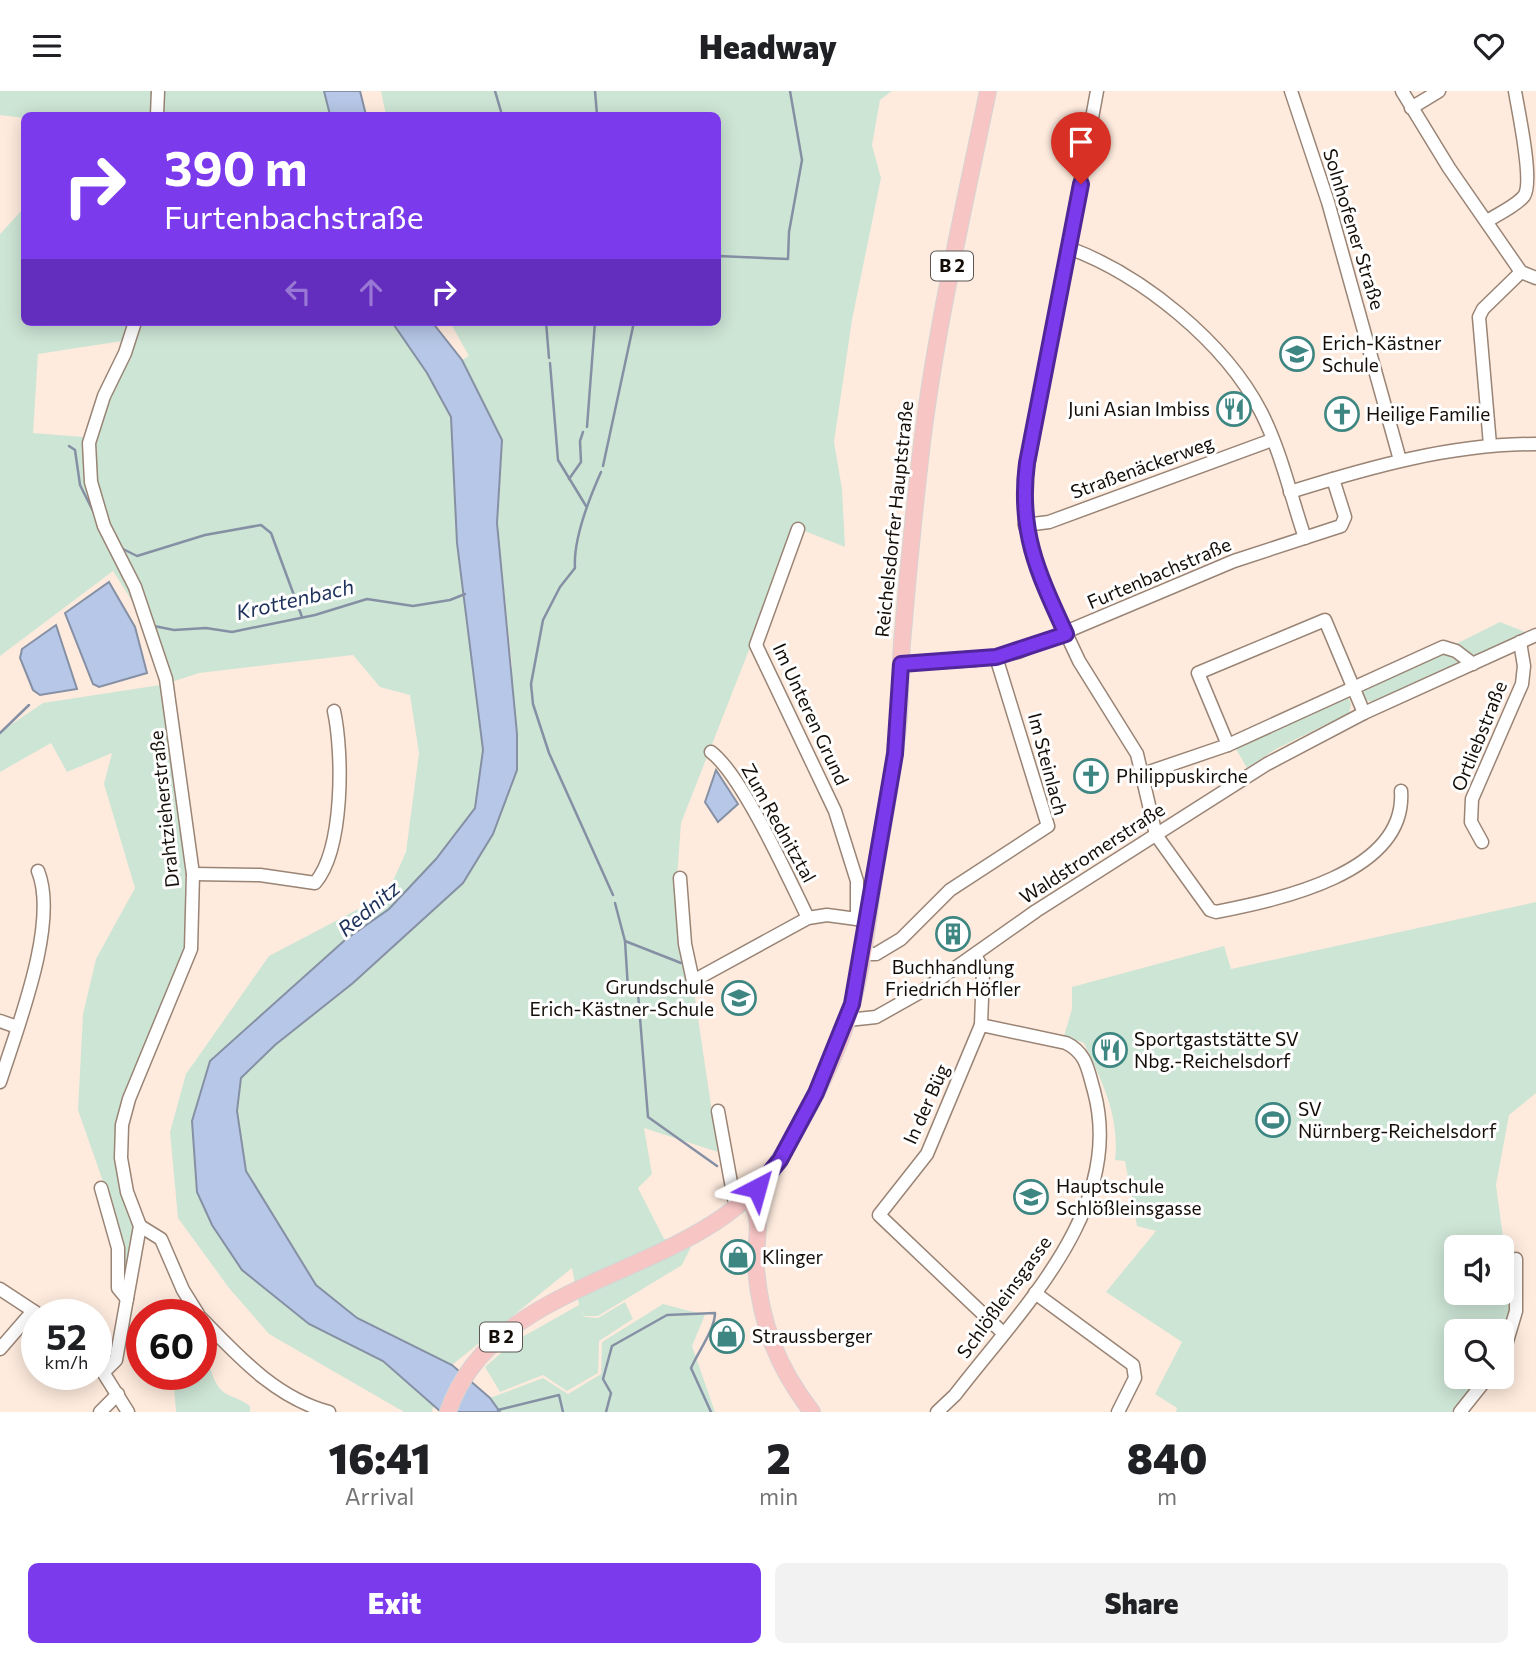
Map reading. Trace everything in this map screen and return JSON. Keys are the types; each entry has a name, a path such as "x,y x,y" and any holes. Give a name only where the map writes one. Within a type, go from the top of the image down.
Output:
{"main road":[{"name":"Reichelsdorfer Hauptstraße","path":"448,1412 467,1371 494,1342 523,1321 702,1231 744,1201 784,1153 829,1066 848,1020 863,954 862,920 898,731 914,516 931,374 988,91"},
{"path":"744,1201 759,1218 756,1269 768,1337 787,1377 812,1412"}],"street":[{"path":"158,91 158,112"},
{"path":"1097,91 1027,463 1025,525 1035,564 1079,661 1137,754 1156,835 1205,904 1216,912 1270,902 1322,884 1351,869 1373,852 1389,833 1399,812 1401,791"},
{"name":"Solnhofener Straße","path":"1290,91 1332,215 1401,460"},
{"path":"1402,91 1521,272 1536,278"},
{"path":"1411,107 1439,91"},
{"path":"1487,221 1523,197 1527,190 1526,155 1515,91"},
{"path":"1069,248 1114,268 1146,288 1204,338 1245,386 1261,413 1272,440 1306,538"},
{"path":"1490,445 1479,317 1483,309 1521,272"},
{"name":"Drahtzieherstraße","path":"134,326 125,353 104,395 89,443 91,482 104,526 135,587 166,679 193,874 191,949 129,1099 122,1125 121,1158 127,1192 140,1226"},
{"name":"Straßenäckerweg","path":"1025,525 1049,522 1272,440"},
{"path":"1290,492 1401,460 1490,445 1536,444"},
{"name":"Furtenbachstraße","path":"901,664 996,657 1066,634 1234,561 1341,526 1345,517 1333,479"},
{"name":"Im Unteren Grund","path":"798,529 756,645 835,811 857,881 862,920"},
{"path":"1228,745 1198,673 1325,620 1364,713"},
{"name":"Waldstromerstraße","path":"848,1020 876,1017 924,990 1036,911 1266,764 1364,713 1536,635"},
{"name":"Ortliebstraße","path":"1482,842 1471,822 1472,799 1522,684 1524,666 1520,642"},
{"name":"Waldstromerstraße","path":"1143,774 1228,745 1443,647 1456,651 1473,664"},
{"name":"Im Steinlach","path":"863,954 876,954 901,939 950,890 998,856 1048,826 996,657"},
{"path":"193,874 260,875 316,883 322,875 334,831 338,728 334,711"},
{"name":"Zum Rednitztal","path":"710,752 720,759 748,804 808,918"},
{"path":"0,1081 39,950 44,887 38,871"},
{"path":"680,879 685,944 693,981 808,918 827,915 862,920"},
{"name":"In der Büg","path":"975,955 983,970 981,1025 927,1154 879,1215 1003,1333"},
{"path":"0,1021 17,1027"},
{"name":"Schlößleinsgasse","path":"937,1412 955,1395 1063,1251 1097,1174 1101,1126 1086,1060 1077,1048 1066,1043 981,1025"},
{"path":"718,1111 734,1199 744,1201"},
{"path":"100,1188 118,1248 118,1288 127,1299"},
{"path":"127,1299 140,1226 162,1240 189,1299"},
{"path":"1514,1319 1516,1259"},
{"path":"0,1289 21,1302"},
{"path":"1034,1293 1133,1365 1135,1378 1118,1412"},
{"path":"112,1362 116,1360 126,1305"},
{"path":"0,1349 21,1327"},
{"path":"217,1333 275,1388 312,1407 329,1412"},
{"path":"112,1385 128,1412"},
{"path":"1460,1412 1478,1389"},
{"path":"100,1412 118,1394"}],"green space":[{"path":"0,91 324,91 329,112 21,112 21,118 0,115"},
{"path":"381,91 892,91 880,100 872,145 881,178 852,320 834,442 842,489 845,547 797,528 681,823 677,878 718,1152 644,1128 652,1174 638,1188 664,1239 693,1243 682,1265 598,1316 585,1316 580,1308 585,1317 598,1318 625,1302 633,1319 599,1341 598,1373 567,1391 543,1375 500,1392 485,1367 515,1341 579,1305 572,1268 452,1365 357,1318 316,1285 246,1171 237,1111 241,1078 275,1045 353,983 463,883 512,665 497,523 502,440 462,360 469,356 452,326 721,326 721,112 385,112"},
{"path":"21,211 21,326 129,326 122,341 38,354 33,433 96,438 136,326 395,326 427,373 451,417 457,543 483,750 475,808 436,859 389,909 345,940 210,1061 192,1121 197,1192 309,1324 383,1361 434,1403 432,1412 404,1412 269,1334 229,1288 178,1218 170,1132 186,1074 269,956 387,894 406,852 419,753 410,695 380,687 353,655 199,673 160,686 183,829 186,892 184,949 121,1105 114,1145 121,1189 135,1226 128,1279 123,1279 121,1233 78,1110 83,1014 96,959 135,888 104,784 112,753 67,772 51,743 0,772 0,732 43,703 160,685 142,617 113,571 0,656 0,234"},
{"path":"1500,622 1525,632 1473,656 1454,645"},
{"path":"1442,651 1465,661 1374,702 1365,700 1359,688"},
{"path":"1347,694 1351,704 1349,713 1276,749 1247,768 1235,747"},
{"path":"1536,902 1536,1093 1509,1115 1496,1185 1503,1235 1444,1235 1444,1305 1509,1305 1509,1309 1506,1319 1444,1319 1444,1389 1470,1389 1452,1412 1176,1412 1177,1408 1155,1394 1182,1342 1106,1292 1156,1231 1137,1226 1125,1161 1115,1160 1112,1114 1091,1057 1084,1043 1064,1036 1072,1009 1072,987 1224,946 1231,969"},
{"path":"663,1304 705,1315 692,1346 715,1412 500,1412 490,1398 543,1378 568,1394 601,1374 602,1342"},
{"path":"217,1384 225,1393 250,1406 250,1412 176,1412 174,1390 217,1390"}],"water":[{"path":"324,91 360,91 365,112 329,112"},
{"path":"395,326 435,326 462,360 502,440 497,523 517,734 517,770 493,834 463,883 353,983 275,1045 241,1078 237,1111 246,1171 316,1285 357,1318 452,1365 490,1398 500,1412 441,1412 383,1361 309,1324 242,1270 212,1225 197,1192 192,1121 210,1061 345,940 389,909 436,859 475,808 483,750 457,543 451,417 427,373"},
{"path":"109,582 135,627 147,673 99,687 93,684 65,613"},
{"path":"56,625 77,689 40,695 33,690 20,658 22,649"},
{"path":"716,770 738,804 718,822 705,802"}],"waterway":[{"path":"495,91 501,112"},
{"path":"595,91 597,112"},
{"path":"721,256 788,259 789,232 802,160 790,91"},
{"path":"546,326 549,358"},
{"path":"587,427 595,326"},
{"path":"603,466 633,326"},
{"path":"550,363 558,460 586,506"},
{"path":"569,479 581,462 580,441 583,432"},
{"path":"69,446 75,450 80,485 94,513"},
{"path":"601,472 579,532 575,568 560,587 543,620 531,684 533,704 549,753 613,895"},
{"path":"121,548 137,556 205,535 261,525 271,533 302,617"},
{"name":"Krottenbach","path":"154,626 174,630 206,628 232,632 315,615 367,599 413,606 450,600 465,594"},
{"name":"Krottenbach","path":"0,733 29,705"},
{"path":"615,903 625,941 628,989 638,993 648,1117 717,1166"},
{"path":"625,941 681,963"},
{"path":"606,1412 611,1393 603,1379 612,1346 667,1315 715,1313 709,1333 691,1368 711,1412"},
{"path":"498,1410 559,1395 563,1412"}],"place":[{"name":"Erich-Kästner Schule","path":"1297,354"},
{"name":"Juni Asian Imbiss","path":"1234,409"},
{"name":"Heilige Familie","path":"1342,414"},
{"name":"Philippuskirche","path":"1091,776"},
{"name":"Buchhandlung Friedrich Höfler","path":"953,934"},
{"name":"Grundschule Erich-Kästner-Schule","path":"739,998"},
{"name":"Sportgaststätte SV Nbg.-Reichelsdorf","path":"1110,1050"},
{"name":"SV Nürnberg-Reichelsdorf","path":"1273,1120"},
{"name":"Hauptschule Schlößleinsgasse","path":"1031,1197"},
{"name":"Klinger","path":"738,1257"},
{"name":"Straussberger","path":"727,1336"}],"route":[{"path":"757,1188 780,1160 816,1093 843,1033 852,1004 863,954 895,754 901,664 996,657 1018,652 1066,634 1041,580 1030,548 1025,525 1024,498 1027,463 1081,184"}],"water label":[{"name":"Rednitz","path":"369,909"}]}
